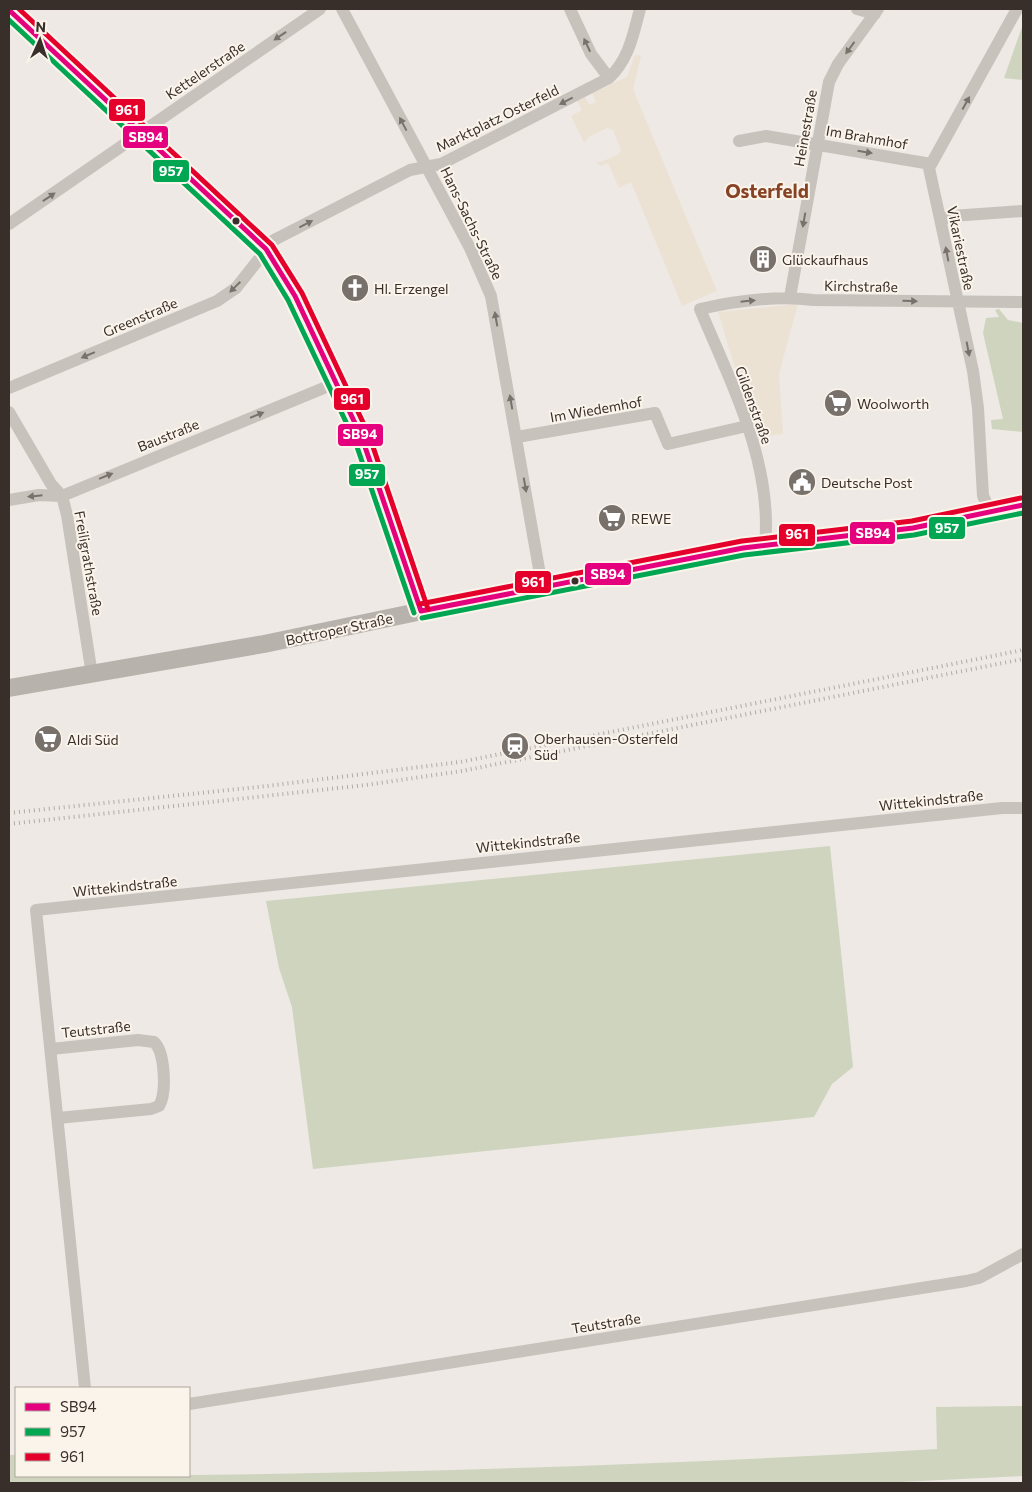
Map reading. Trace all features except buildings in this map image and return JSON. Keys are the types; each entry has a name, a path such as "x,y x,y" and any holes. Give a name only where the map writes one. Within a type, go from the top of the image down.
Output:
{"main road":[{"name":"Bottroper Straße","path":"9,688 264,644 542,586 765,546 913,528 1023,505"}],"street":[{"name":"Kettelerstraße","path":"9,224 320,9"},
{"name":"Hans-Sachs-Straße","path":"342,9 477,262 494,306 542,586"},
{"path":"570,9 591,54 609,78 618,70 627,55 640,9"},
{"path":"857,9 876,11"},
{"path":"931,164 1017,9"},
{"path":"9,10 266,250 295,296 369,455 421,611"},
{"name":"Heinestraße","path":"790,297 826,90 832,75 876,11"},
{"name":"Marktplatz Osterfeld","path":"266,250 274,240 384,183 410,170 441,164 609,78"},
{"name":"Im Brahmhof","path":"739,141 766,136 931,164"},
{"name":"Vikariestraße","path":"931,164 930,173 956,302 965,334 978,408 983,496 991,512"},
{"path":"941,220 952,216 1023,211"},
{"name":"Greenstraße","path":"9,388 217,301 236,288 266,250"},
{"name":"Kirchstraße","path":"700,309 722,304 790,297 813,300 1023,302"},
{"name":"Gildenstraße","path":"700,309 753,439 765,506 767,526 765,546"},
{"name":"Baustraße","path":"9,500 39,495 62,496 336,384"},
{"name":"Freiligrathstraße","path":"9,412 51,484 62,496 67,516 92,675"},
{"name":"Im Wiedemhof","path":"517,437 655,414 668,444 747,426"},
{"name":"Wittekindstraße","path":"36,910 726,836 984,810 1023,808"},
{"name":"Teutstraße","path":"36,910 84,1387"},
{"name":"Teutstraße","path":"51,1049 138,1040 154,1042 160,1052 164,1084 163,1100 159,1106 152,1109 58,1118"},
{"name":"Teutstraße","path":"190,1404 966,1282 979,1278 1023,1254"}],"green space":[{"path":"1023,24 1023,80 1004,78"},
{"path":"999,309 1008,320 1023,323 1023,432 992,429 991,420 1003,419 983,333 986,318 999,317 995,310"},
{"path":"830,846 853,1067 832,1084 814,1117 313,1169 292,1007 279,968 266,901"},
{"path":"1023,1406 1023,1476 880,1483 9,1483 9,1455 15,1455 15,1477 190,1477 190,1475 476,1469 707,1461 937,1449 936,1407"}],"shaded area":[{"path":"635,55 641,56 633,89 717,291 682,306 631,182 619,188 608,163 601,166 596,162 601,162 619,154 621,150 613,130 607,128 589,137 584,143 571,116 582,110 577,101 585,97 589,105 596,102 592,93 627,77"},
{"path":"798,304 779,374 783,434 761,437 746,404 718,312"}],"railway":[{"path":"9,813 267,786 460,762 1023,650"},
{"path":"9,824 366,785 462,771 1023,659"}],"transit line":[{"name":"961","path":"19,9 272,245 302,293 369,435 428,609"},
{"name":"SB94","path":"9,10 266,249 295,296 362,438 421,611"},
{"name":"957","path":"9,20 260,254 288,300 355,441 414,613"},
{"name":"961","path":"420,604 742,541 912,521 1021,498"},
{"name":"SB94","path":"421,611 743,548 913,528 1023,505"},
{"name":"957","path":"422,618 744,555 914,535 1023,513"}],"place":[{"name":"Glückaufhaus","path":"763,259"},
{"name":"Hl. Erzengel","path":"355,288"},
{"name":"Woolworth","path":"838,403"},
{"name":"Deutsche Post","path":"802,482"},
{"name":"REWE","path":"612,518"},
{"name":"Aldi Süd","path":"48,739"},
{"name":"Oberhausen-Osterfeld Süd","path":"515,746"}],"district":[{"name":"Osterfeld","path":"767,190"}]}
